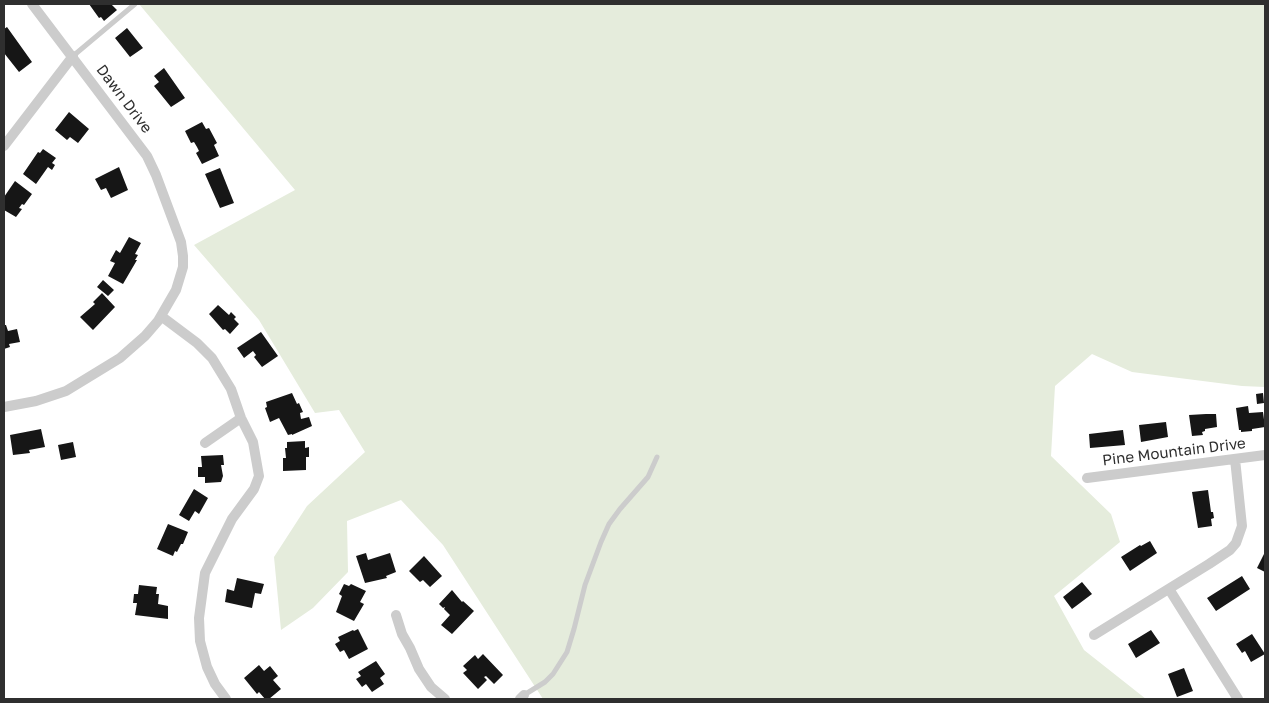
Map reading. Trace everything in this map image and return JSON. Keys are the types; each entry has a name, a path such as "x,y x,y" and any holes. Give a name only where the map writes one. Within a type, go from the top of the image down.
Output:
{"street":[{"name":"Dawn Drive","path":"4,407 36,401 66,391 104,369 133,348 161,316 176,290 183,267 181,242 147,156 32,4"},
{"path":"4,146 73,56"},
{"path":"161,316 197,343 212,358 231,389 241,418 253,442 259,476 254,490 232,519 205,573 199,618 200,640 207,667 215,684 226,699"},
{"path":"205,443 241,418"},
{"name":"Pine Mountain Drive","path":"1087,478 1265,455"},
{"path":"1094,635 1230,550 1236,544 1242,526 1235,459"},
{"path":"1169,589 1238,699"},
{"path":"396,615 402,634 419,669 445,699"}],"lane":[{"path":"73,56 135,4"},
{"path":"522,697 545,682 553,674 567,652 585,585 600,542 609,524 620,509 648,477 657,457"}],"green space":[{"path":"139,4 1265,4 1265,387 1242,386 1132,372 1092,354 1055,386 1051,456 1111,514 1120,542 1054,596 1084,650 1146,699 543,699 443,545 401,500 347,521 348,572 313,608 281,630 274,557 307,506 365,452 339,410 315,413 259,320 194,245 295,190"}],"building":[{"path":"89,4 111,4 117,10 104,21 101,17 99,18"},
{"path":"7,27 32,62 19,72 4,53 4,29"},
{"path":"127,28 143,48 130,57 115,38"},
{"path":"164,68 185,98 171,107 154,86 159,82 154,76"},
{"path":"69,112 89,129 78,143 70,137 67,140 55,130"},
{"path":"202,122 206,129 209,128 217,143 214,145 219,156 202,164 196,153 199,151 197,147 194,142 191,143 185,131"},
{"path":"43,149 56,158 52,163 55,165 52,170 48,167 36,184 23,174 38,152 40,153"},
{"path":"119,167 128,190 111,198 106,188 101,190 95,179"},
{"path":"220,168 234,203 220,208 205,174"},
{"path":"15,181 32,194 24,205 22,204 19,208 22,209 16,217 4,210 4,197"},
{"path":"129,237 141,243 135,254 138,255 135,260 137,260 123,284 108,276 115,263 110,261 116,250 120,253"},
{"path":"103,280 114,290 108,296 97,287"},
{"path":"102,293 115,307 93,330 80,317 95,304 93,302"},
{"path":"218,305 229,315 231,312 239,324 230,334 225,329 223,330 209,314"},
{"path":"4,325 6,325 8,331 17,329 20,342 9,344 10,347 4,349"},
{"path":"261,332 278,356 262,367 254,357 256,355 253,351 244,358 237,348"},
{"path":"292,393 303,412 300,413 301,419 309,417 312,426 288,435 279,418 270,422 265,408 267,407 266,402"},
{"path":"1263,393 1264,403 1257,404 1256,394"},
{"path":"1248,406 1249,413 1263,412 1265,427 1252,429 1252,431 1241,432 1239,430 1236,408"},
{"path":"1216,414 1217,427 1205,429 1202,432 1203,435 1192,436 1189,415"},
{"path":"1166,422 1168,437 1141,442 1139,425"},
{"path":"41,429 45,447 29,450 30,453 13,455 10,435"},
{"path":"1123,430 1125,445 1090,448 1089,434"},
{"path":"305,441 305,448 309,447 309,457 306,457 306,470 283,471 283,458 286,458 285,448 287,448 287,442"},
{"path":"73,442 76,457 61,460 58,445"},
{"path":"223,455 224,465 221,465 223,476 221,482 205,483 205,477 198,477 198,467 202,467 201,456"},
{"path":"194,489 208,498 199,514 195,511 189,521 179,515"},
{"path":"1208,490 1211,512 1213,512 1214,518 1211,519 1212,526 1198,528 1192,492"},
{"path":"168,524 188,532 183,544 181,544 177,552 175,551 173,556 157,549"},
{"path":"1150,541 1157,553 1130,571 1121,557"},
{"path":"1265,552 1265,572 1257,568"},
{"path":"366,553 368,560 390,553 396,572 386,576 387,578 365,583 356,556"},
{"path":"424,556 442,576 430,587 423,580 420,582 409,571"},
{"path":"1242,576 1250,589 1216,611 1207,598"},
{"path":"237,578 264,584 261,594 255,593 252,608 225,602 227,589 234,591"},
{"path":"1082,582 1092,594 1072,609 1063,597"},
{"path":"344,584 349,586 351,584 366,591 360,602 364,604 354,621 336,612 342,596 339,594"},
{"path":"139,585 157,587 156,594 159,594 158,604 168,606 168,619 135,615 137,603 133,603 134,594 138,594"},
{"path":"452,590 462,602 474,611 452,634 441,625 450,615 444,609 445,607 443,608 439,604"},
{"path":"358,629 368,649 349,659 344,650 340,652 335,644 340,641 338,637"},
{"path":"1151,630 1160,643 1136,658 1128,644"},
{"path":"1252,634 1265,654 1251,662 1245,651 1242,653 1236,644"},
{"path":"483,654 503,675 494,684 486,676 484,677 487,680 478,689 463,673 467,670 463,666 475,655 478,659"},
{"path":"376,661 385,674 380,678 384,684 372,692 366,684 362,687 356,679 361,676 358,672"},
{"path":"259,665 264,671 270,666 278,676 273,680 281,689 269,699 265,699 259,692 257,694 244,678"},
{"path":"1184,668 1193,691 1177,697 1168,674"}]}
